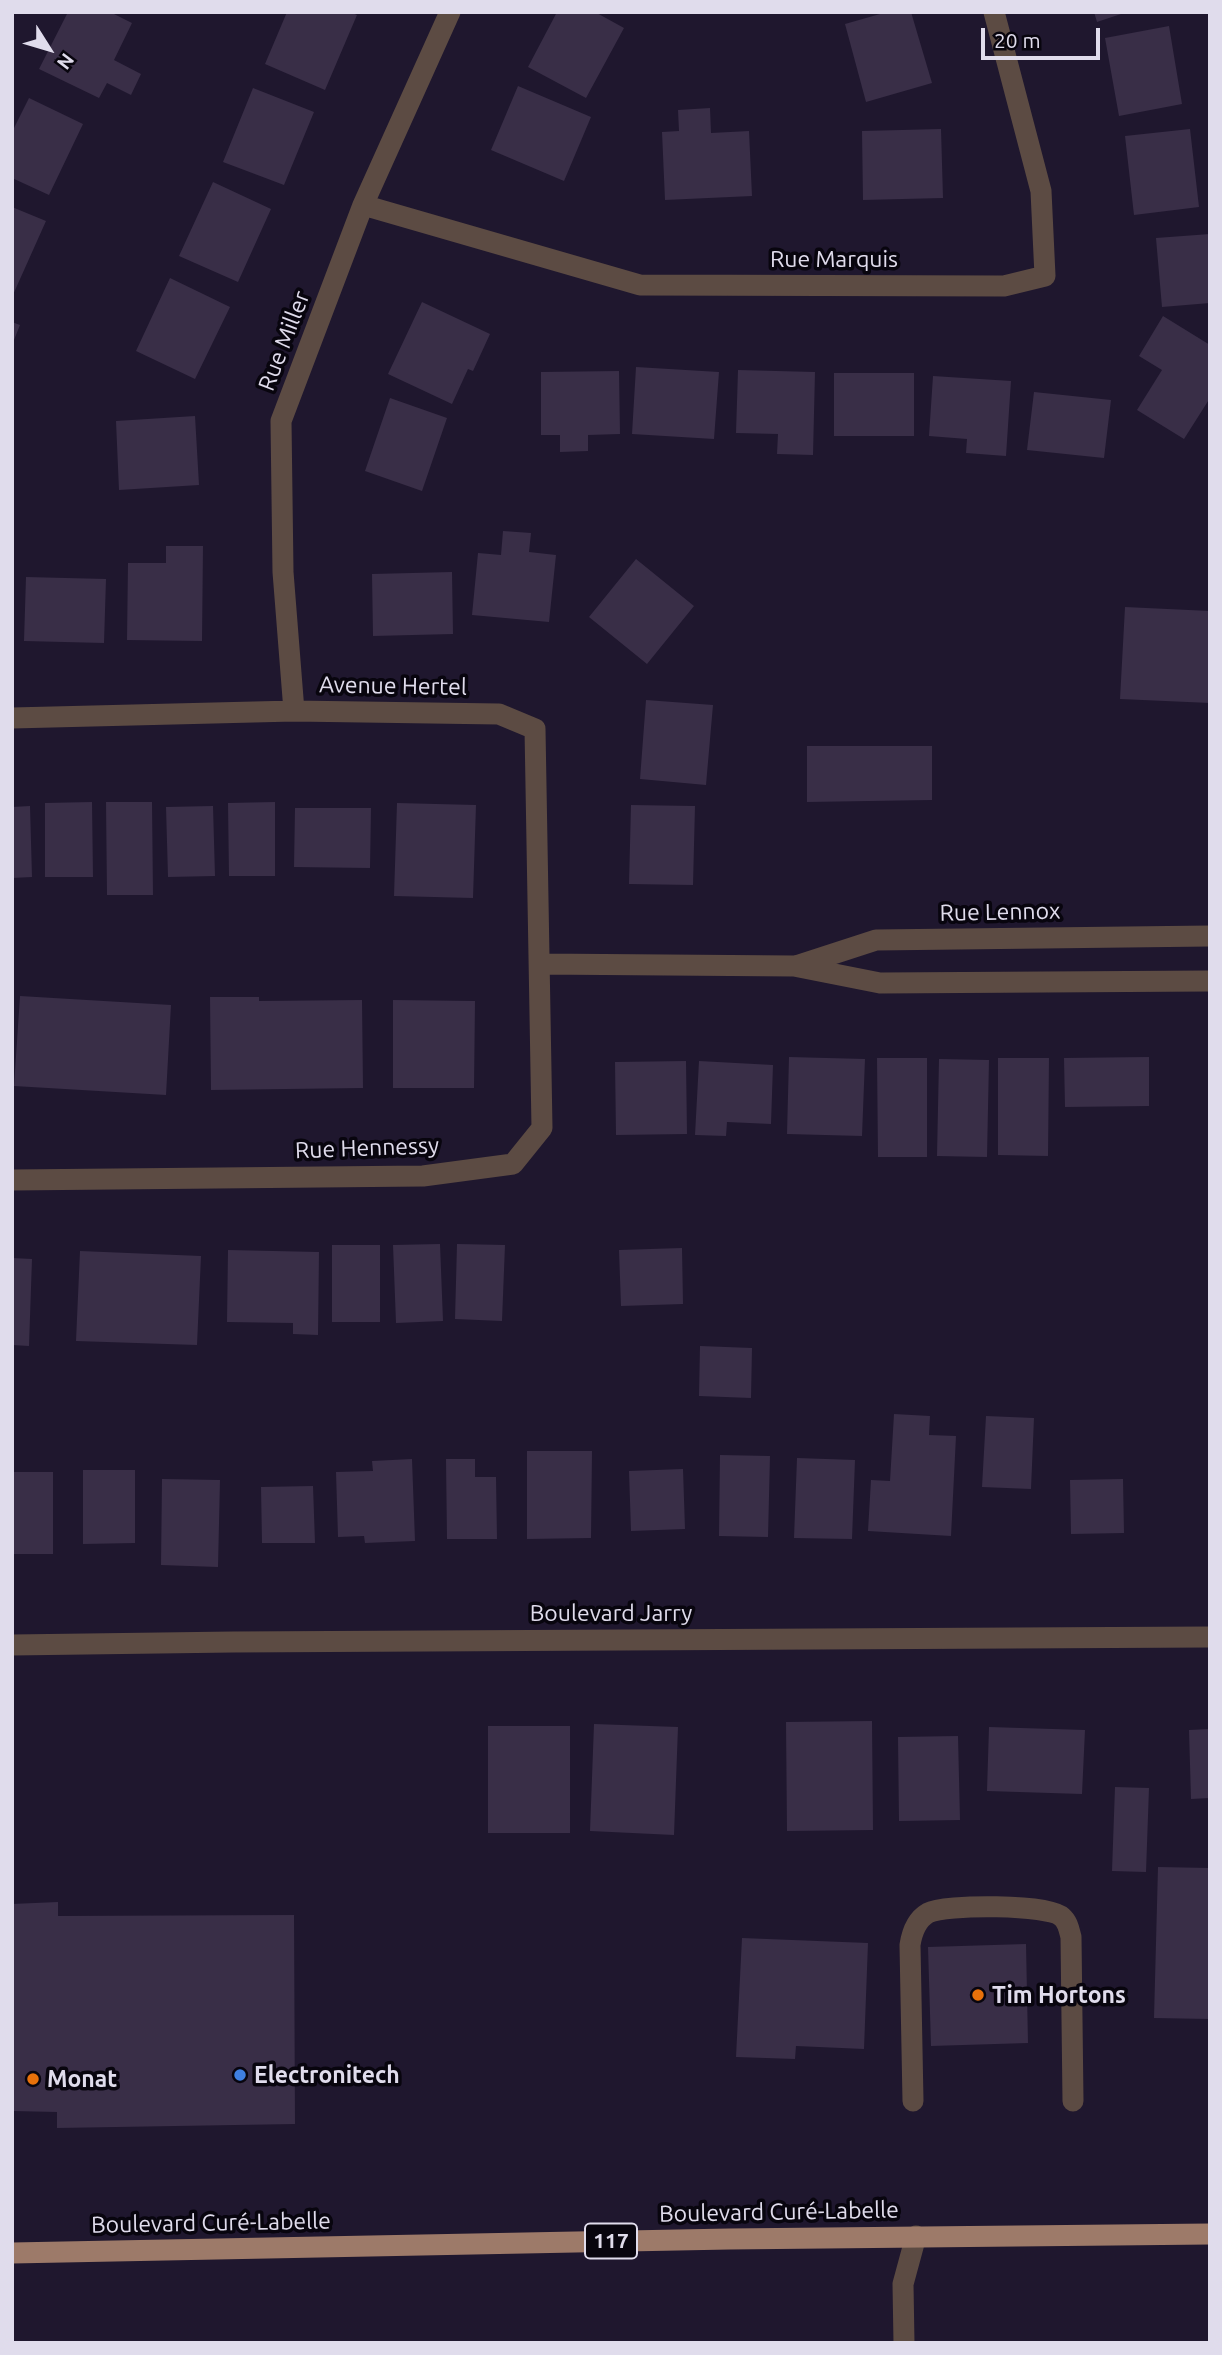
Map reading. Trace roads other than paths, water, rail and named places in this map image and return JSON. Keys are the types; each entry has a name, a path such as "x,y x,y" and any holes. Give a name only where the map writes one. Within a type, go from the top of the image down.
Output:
{"main road":[{"name":"Boulevard Curé-Labelle","path":"12,2253 916,2236 1210,2234"}],"street":[{"name":"Rue Miller","path":"294,711 283,572 282,421 363,205 450,12"},
{"name":"Rue Marquis","path":"363,205 640,285 1004,286 1045,276 1041,191 994,12"},
{"name":"Avenue Hertel","path":"12,718 294,711 499,714 535,729 540,964"},
{"name":"Rue Lennox","path":"794,966 876,940 1210,936"},
{"name":"Rue Lennox","path":"540,964 794,966 880,983 1210,981"},
{"name":"Rue Hennessy","path":"12,1180 423,1176 513,1164 542,1128 540,964"},
{"name":"Boulevard Jarry","path":"12,1645 1210,1637"},
{"path":"913,2101 912,1931 928,1913 943,1909 1031,1907 1061,1916 1068,1926 1073,2101"},
{"path":"904,2343 903,2284 916,2236"}],"place":[{"name":"Tim Hortons","path":"978,1995"},
{"name":"Electronitech","path":"240,2075"},
{"name":"Monat","path":"33,2079"}]}
